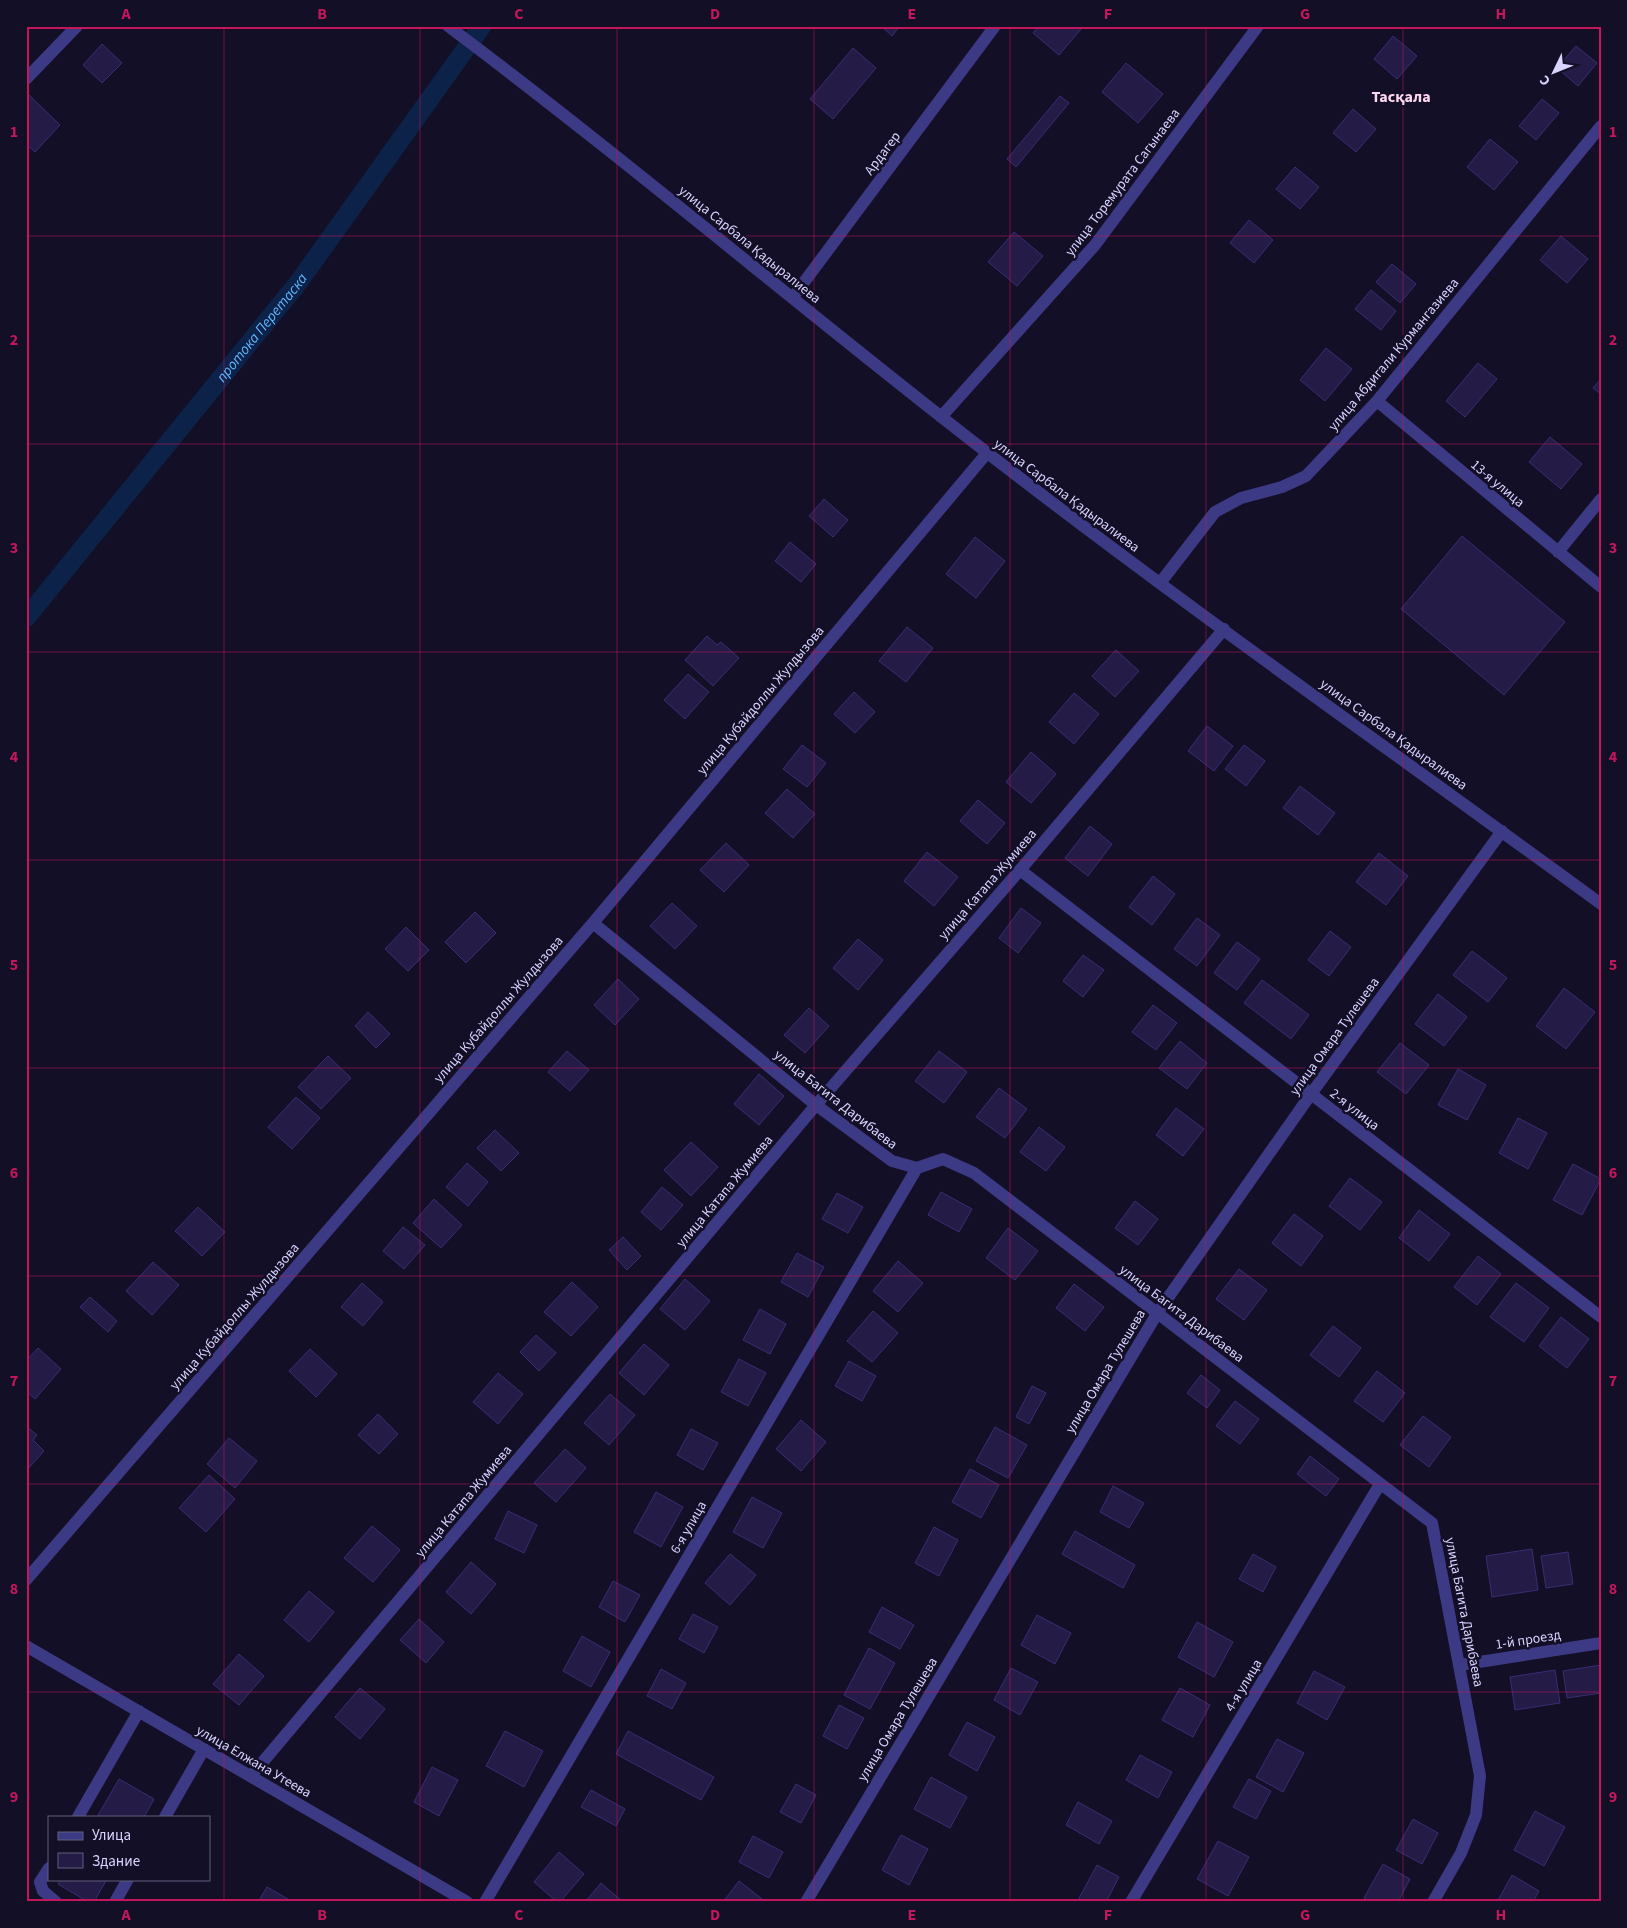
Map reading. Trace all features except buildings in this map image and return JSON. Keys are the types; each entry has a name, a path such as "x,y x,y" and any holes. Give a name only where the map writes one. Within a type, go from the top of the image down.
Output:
{"street":[{"path":"26,80 77,26"},
{"name":"улица Сарбала Қадыралиева","path":"448,26 532,89 988,453 1160,583 1601,904"},
{"name":"Ардагер","path":"793,297 995,26"},
{"name":"улица Торемурата Сагынаева","path":"941,417 1095,245 1258,26"},
{"name":"улица Абдигали Курмангазиева","path":"1160,583 1216,512 1241,498 1282,487 1306,476 1377,401 1601,126"},
{"name":"13-я улица","path":"1377,401 1601,587"},
{"name":"улица Кубайдоллы Жулдызова","path":"26,1580 593,923 988,453"},
{"path":"1558,552 1601,499"},
{"name":"улица Катапа Жумиева","path":"251,1776 816,1105 1020,870 1224,629"},
{"name":"улица Омара Тулешева","path":"806,1902 1158,1312 1311,1094 1502,831"},
{"name":"2-я улица","path":"1020,870 1601,1318"},
{"name":"улица Багита Дарибаева","path":"593,923 816,1105 892,1161 917,1168 943,1159 974,1173 1432,1523 1480,1776 1476,1815 1462,1854 1433,1902"},
{"name":"6-я улица","path":"485,1902 917,1168"},
{"name":"4-я улица","path":"1131,1902 1380,1484"},
{"name":"1-й проезд","path":"1460,1665 1601,1643"},
{"name":"улица Елжана Утеева","path":"26,1646 467,1902"},
{"path":"79,1816 139,1711"},
{"path":"165,1816 204,1749"},
{"path":"48,1870 40,1882 43,1891 56,1902"},
{"path":"115,1902 127,1880"}],"waterway":[{"name":"протока Перетаска","path":"26,618 298,283 482,26"}],"district":[{"name":"Тасқала","path":"1401,96"}]}
